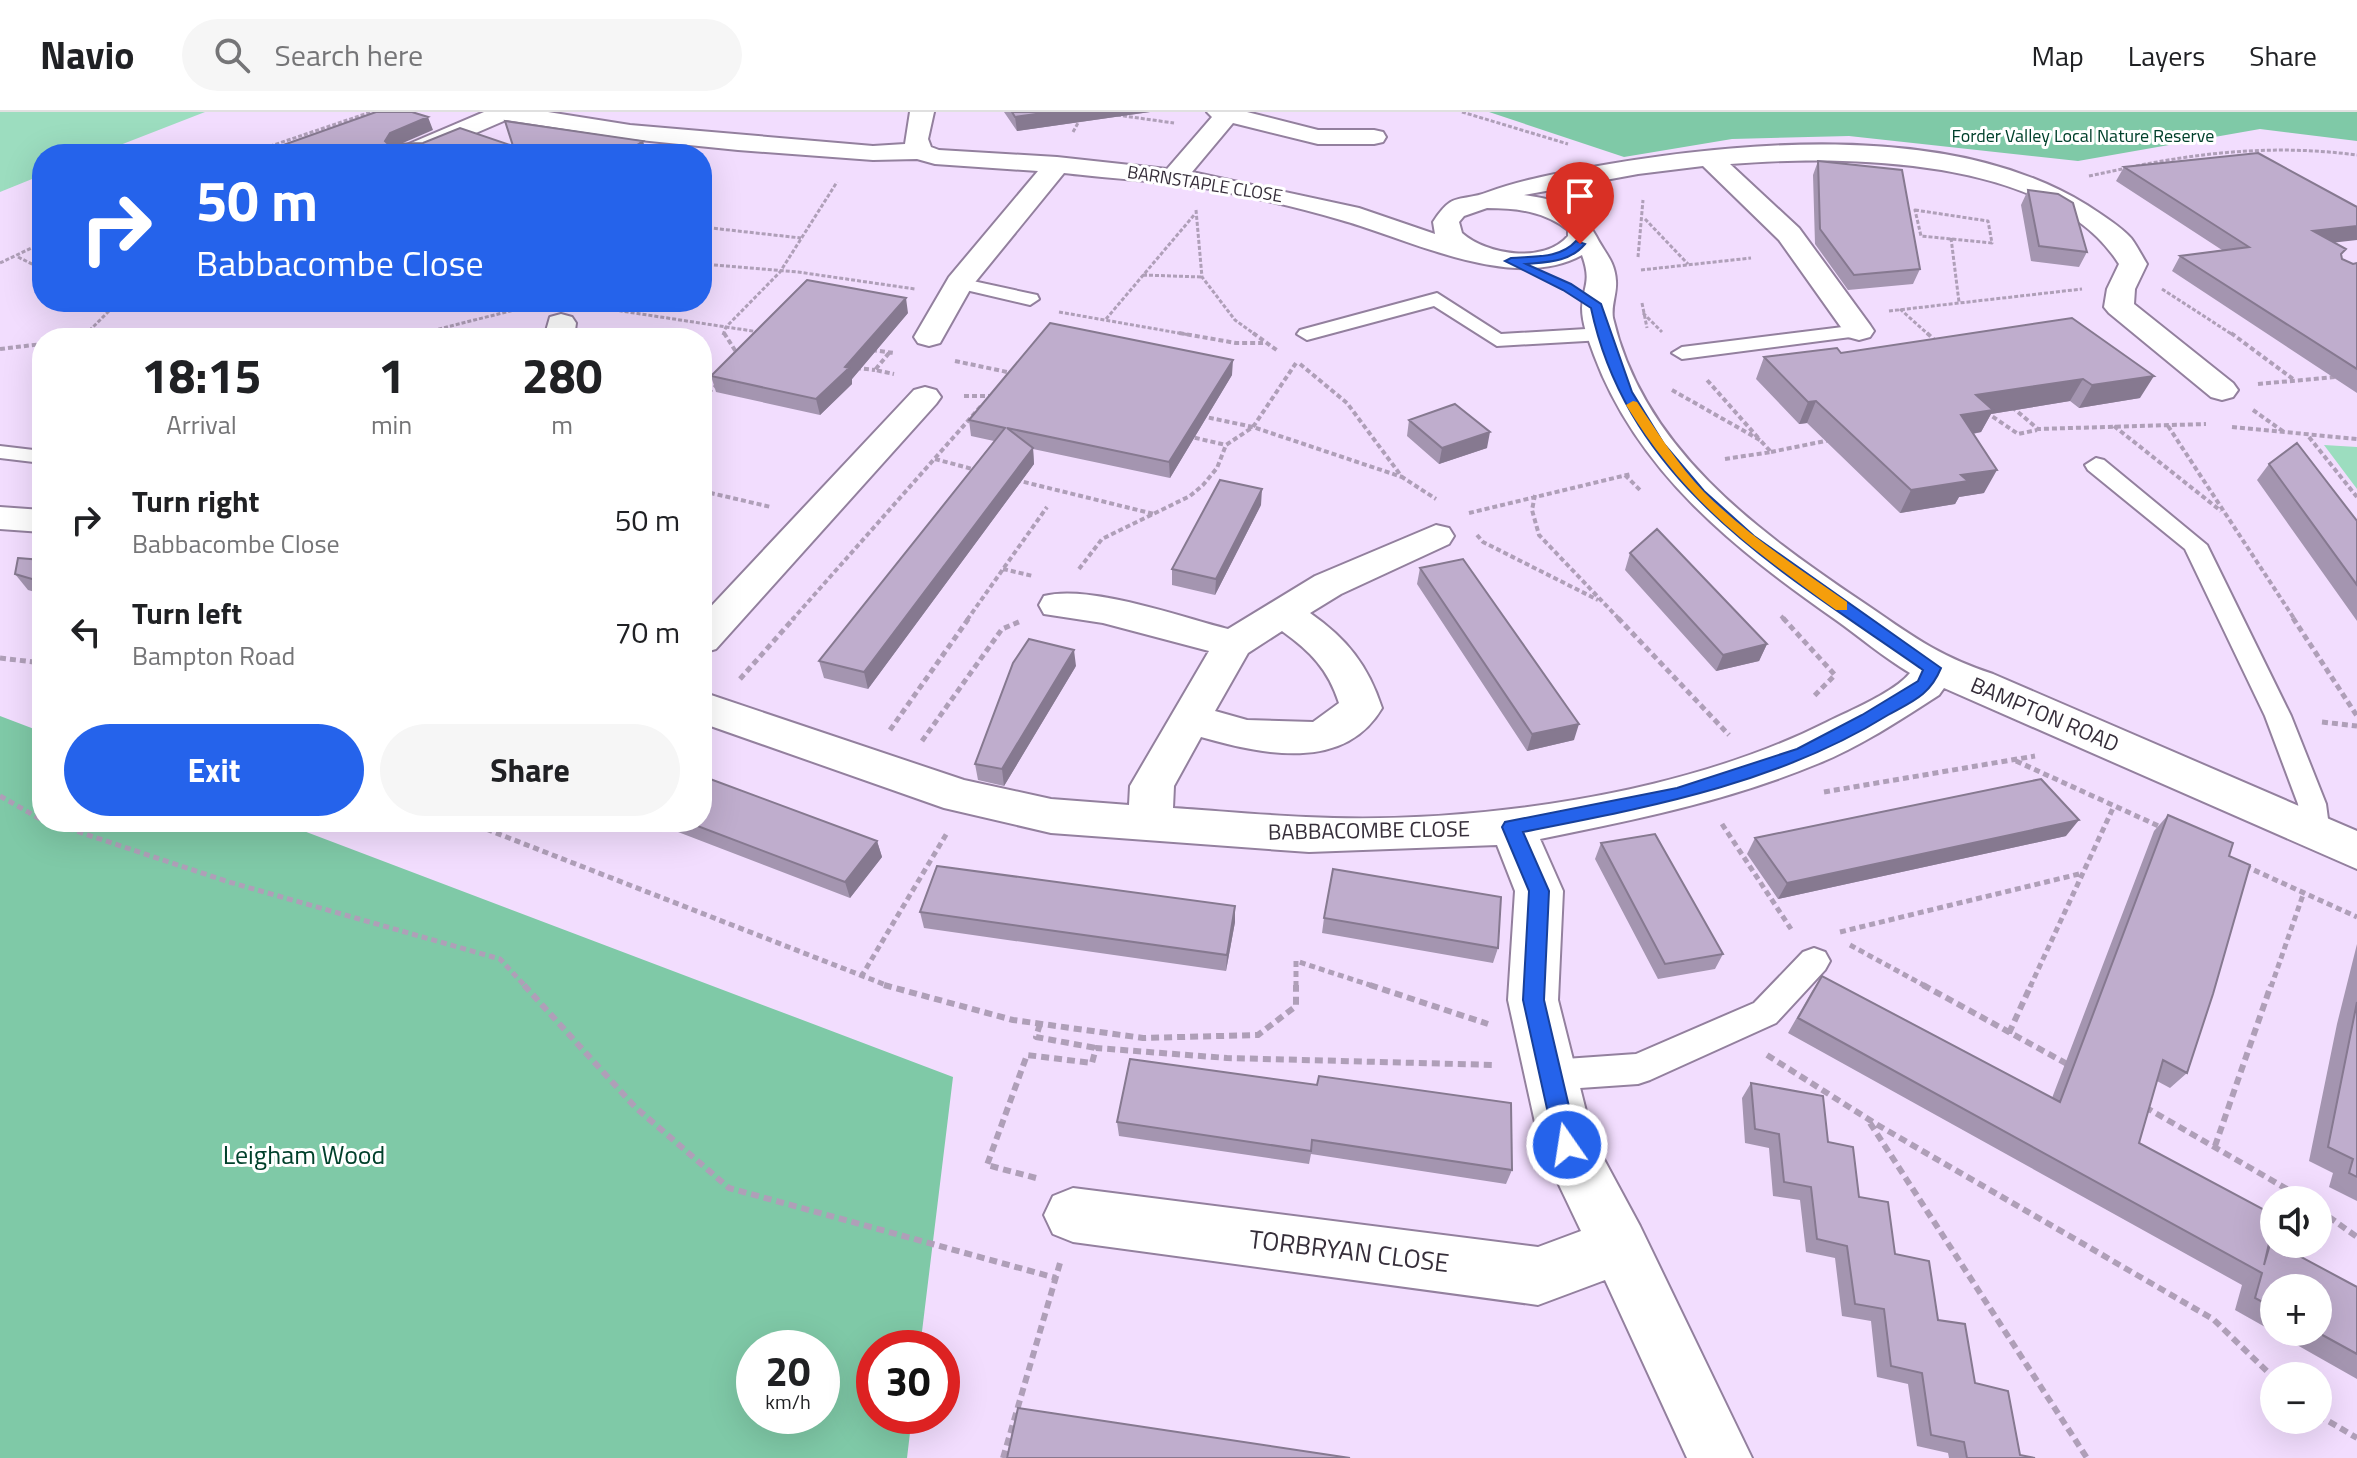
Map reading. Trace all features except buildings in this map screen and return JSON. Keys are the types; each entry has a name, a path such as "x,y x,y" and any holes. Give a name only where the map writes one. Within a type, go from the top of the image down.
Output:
{"street":[{"name":"BARNSTAPLE CLOSE","path":"429,144 504,112 635,122 738,143 873,153 920,151 935,157 1175,176 1264,192 1469,250"},
{"path":"920,151 916,139 922,112"},
{"path":"1175,176 1221,118 1318,137 1374,137"},
{"path":"712,165 738,143"},
{"path":"1586,305 1511,261 1469,250 1447,231 1448,218 1460,208 1489,201 1516,188 1625,168 1710,159 1849,154 1927,160 2019,180 2064,203 2118,241 2133,264 2124,282 2119,307 2222,390"},
{"path":"1710,159 1789,234 1854,323"},
{"path":"929,337 959,283 1057,165"},
{"path":"1511,261 1554,258 1574,250 1580,231 1581,189 1587,176"},
{"path":"1489,201 1540,205 1563,213 1580,231"},
{"name":"BARNSTAPLE CLOSE","path":"1350,214 1407,216 1460,208"},
{"name":"BAMPTON ROAD","path":"1580,231 1598,261 1602,285 1586,305 1625,392 1658,446 1699,494 1749,540 1932,668 1979,684 2357,851"},
{"path":"712,629 925,397"},
{"path":"0,518 32,520"},
{"path":"1150,824 1152,786 1233,644 1328,585 1452,520"},
{"path":"1058,605 1103,610 1233,644"},
{"path":"1188,719 1247,735 1321,738 1361,708 1354,683 1333,648 1281,612"},
{"name":"BABBACOMBE CLOSE","path":"712,710 968,798 1051,816 1309,835 1512,827 1699,788 1803,753 1868,720 1925,685 1932,668"},
{"path":"1512,827 1539,891 1533,1000 1567,1145 1720,1458"},
{"name":"TORBRYAN CLOSE","path":"1073,1215 1538,1276 1619,1246"}],"lane":[{"path":"959,283 1030,299"},
{"path":"1307,334 1437,299 1497,340 1586,305"},
{"path":"1682,353 1854,323"},
{"path":"0,452 32,456"},
{"path":"2096,465 2195,545 2278,716 2312,804 2316,834"},
{"path":"1548,1062 1638,1069 1765,1013 1814,961"}],"path":[{"path":"277,144 371,112"},
{"path":"1068,134 1073,133 1084,112"},
{"path":"1462,112 1575,146 1625,168"},
{"path":"1108,114 1221,118"},
{"path":"2034,187 2181,156 2285,146 2357,155"},
{"path":"2151,162 2165,171"},
{"path":"743,362 723,335 726,327 780,272 844,171"},
{"path":"1197,206 1202,277 1235,320 1264,343 1298,361 1347,403 1402,477 1452,520 1483,542 1604,603"},
{"path":"1915,210 1988,221 1992,243 1951,238 1921,236 1915,210"},
{"path":"1105,320 1196,213"},
{"path":"1644,218 1688,264"},
{"path":"712,228 801,238"},
{"path":"1951,238 1959,302"},
{"path":"0,263 32,249"},
{"path":"18,257 32,264"},
{"path":"1636,270 1751,258"},
{"path":"1143,275 1202,277"},
{"path":"1854,323 1900,309 2124,282 2172,293 2293,379"},
{"path":"1900,309 1942,347"},
{"path":"92,328 108,312"},
{"path":"441,328 505,312"},
{"path":"629,312 771,334"},
{"path":"0,349 32,345"},
{"path":"860,348 905,354"},
{"path":"882,769 1002,629 1058,605 1074,575 1102,539 1190,496 1203,485 1217,468 1226,445 1253,427 1298,361 1312,357"},
{"path":"948,360 1024,376"},
{"path":"925,397 963,362"},
{"path":"851,367 875,370"},
{"path":"2222,390 2293,379 2345,377"},
{"path":"712,389 723,380"},
{"path":"925,397 991,395 1005,398"},
{"path":"712,703 991,395"},
{"path":"2002,398 2038,429"},
{"path":"1979,412 1988,412 2018,434 2038,429 2210,424"},
{"path":"1192,414 1253,427 1402,477"},
{"path":"2167,425 2357,716"},
{"path":"2114,426 2225,514"},
{"path":"2225,426 2309,437 2357,439"},
{"path":"1182,435 1226,445"},
{"path":"2309,437 2357,497"},
{"path":"1760,440 1771,452"},
{"path":"1724,459 1831,440"},
{"path":"934,459 979,470"},
{"path":"1452,520 1535,495 1628,475 1652,501"},
{"path":"1008,478 1155,514"},
{"path":"712,493 814,517"},
{"path":"1535,495 1532,510 1539,535 1760,768"},
{"path":"882,769 1047,507"},
{"path":"1774,609 1835,675 1806,705"},
{"path":"0,658 32,662"},
{"path":"1808,795 2115,744"},
{"path":"2013,760 2168,831"},
{"path":"1699,788 1789,929 1803,930"},
{"path":"0,796 32,814"},
{"path":"861,977 968,798"},
{"path":"2009,1033 2114,806"},
{"path":"79,832 229,882 500,959 635,1107 729,1188 1056,1278"},
{"path":"493,832 861,977 1013,1020 1143,1038 1258,1035 1296,1006 1296,961 1548,1062"},
{"path":"2236,861 2357,917"},
{"path":"2079,1071 1831,934 2083,873"},
{"path":"2215,1146 2304,892"},
{"path":"1040,1024 1036,1037 1096,1048 1227,1058 1548,1062"},
{"path":"1728,1030 1868,1119 2213,1319 2260,1364"},
{"path":"1003,1458 1073,1215 1056,1200 1048,1182 987,1165 1027,1055 1092,1063 1096,1048"},
{"path":"2135,1101 2282,1186"},
{"path":"1868,1119 2087,1458"},
{"path":"2332,1219 2357,1237"},
{"path":"2332,1423 2357,1438"}],"green space":[{"path":"0,112 205,112 123,144 32,144 32,179 0,192"},
{"name":"Forder Valley Local Nature Reserve","path":"1489,112 2357,112 2357,141 2260,129 2078,161 1849,136 1732,139 1624,157"},
{"path":"2324,445 2357,447 2357,489"},
{"name":"Leigham Wood","path":"0,716 32,728 32,832 306,832 953,1077 922,1330 856,1330 856,1434 910,1434 907,1458 0,1458"}],"slow traffic":[{"path":"1633,405 1658,446 1699,494 1749,540 1842,606"}],"route":[{"path":"1567,1145 1533,1000 1539,891 1512,827 1677,795 1803,753 1868,720 1925,685 1932,668 1749,540 1699,494 1658,446 1625,392 1603,334 1597,307 1567,287 1511,261 1554,258 1574,250 1580,244"}]}
